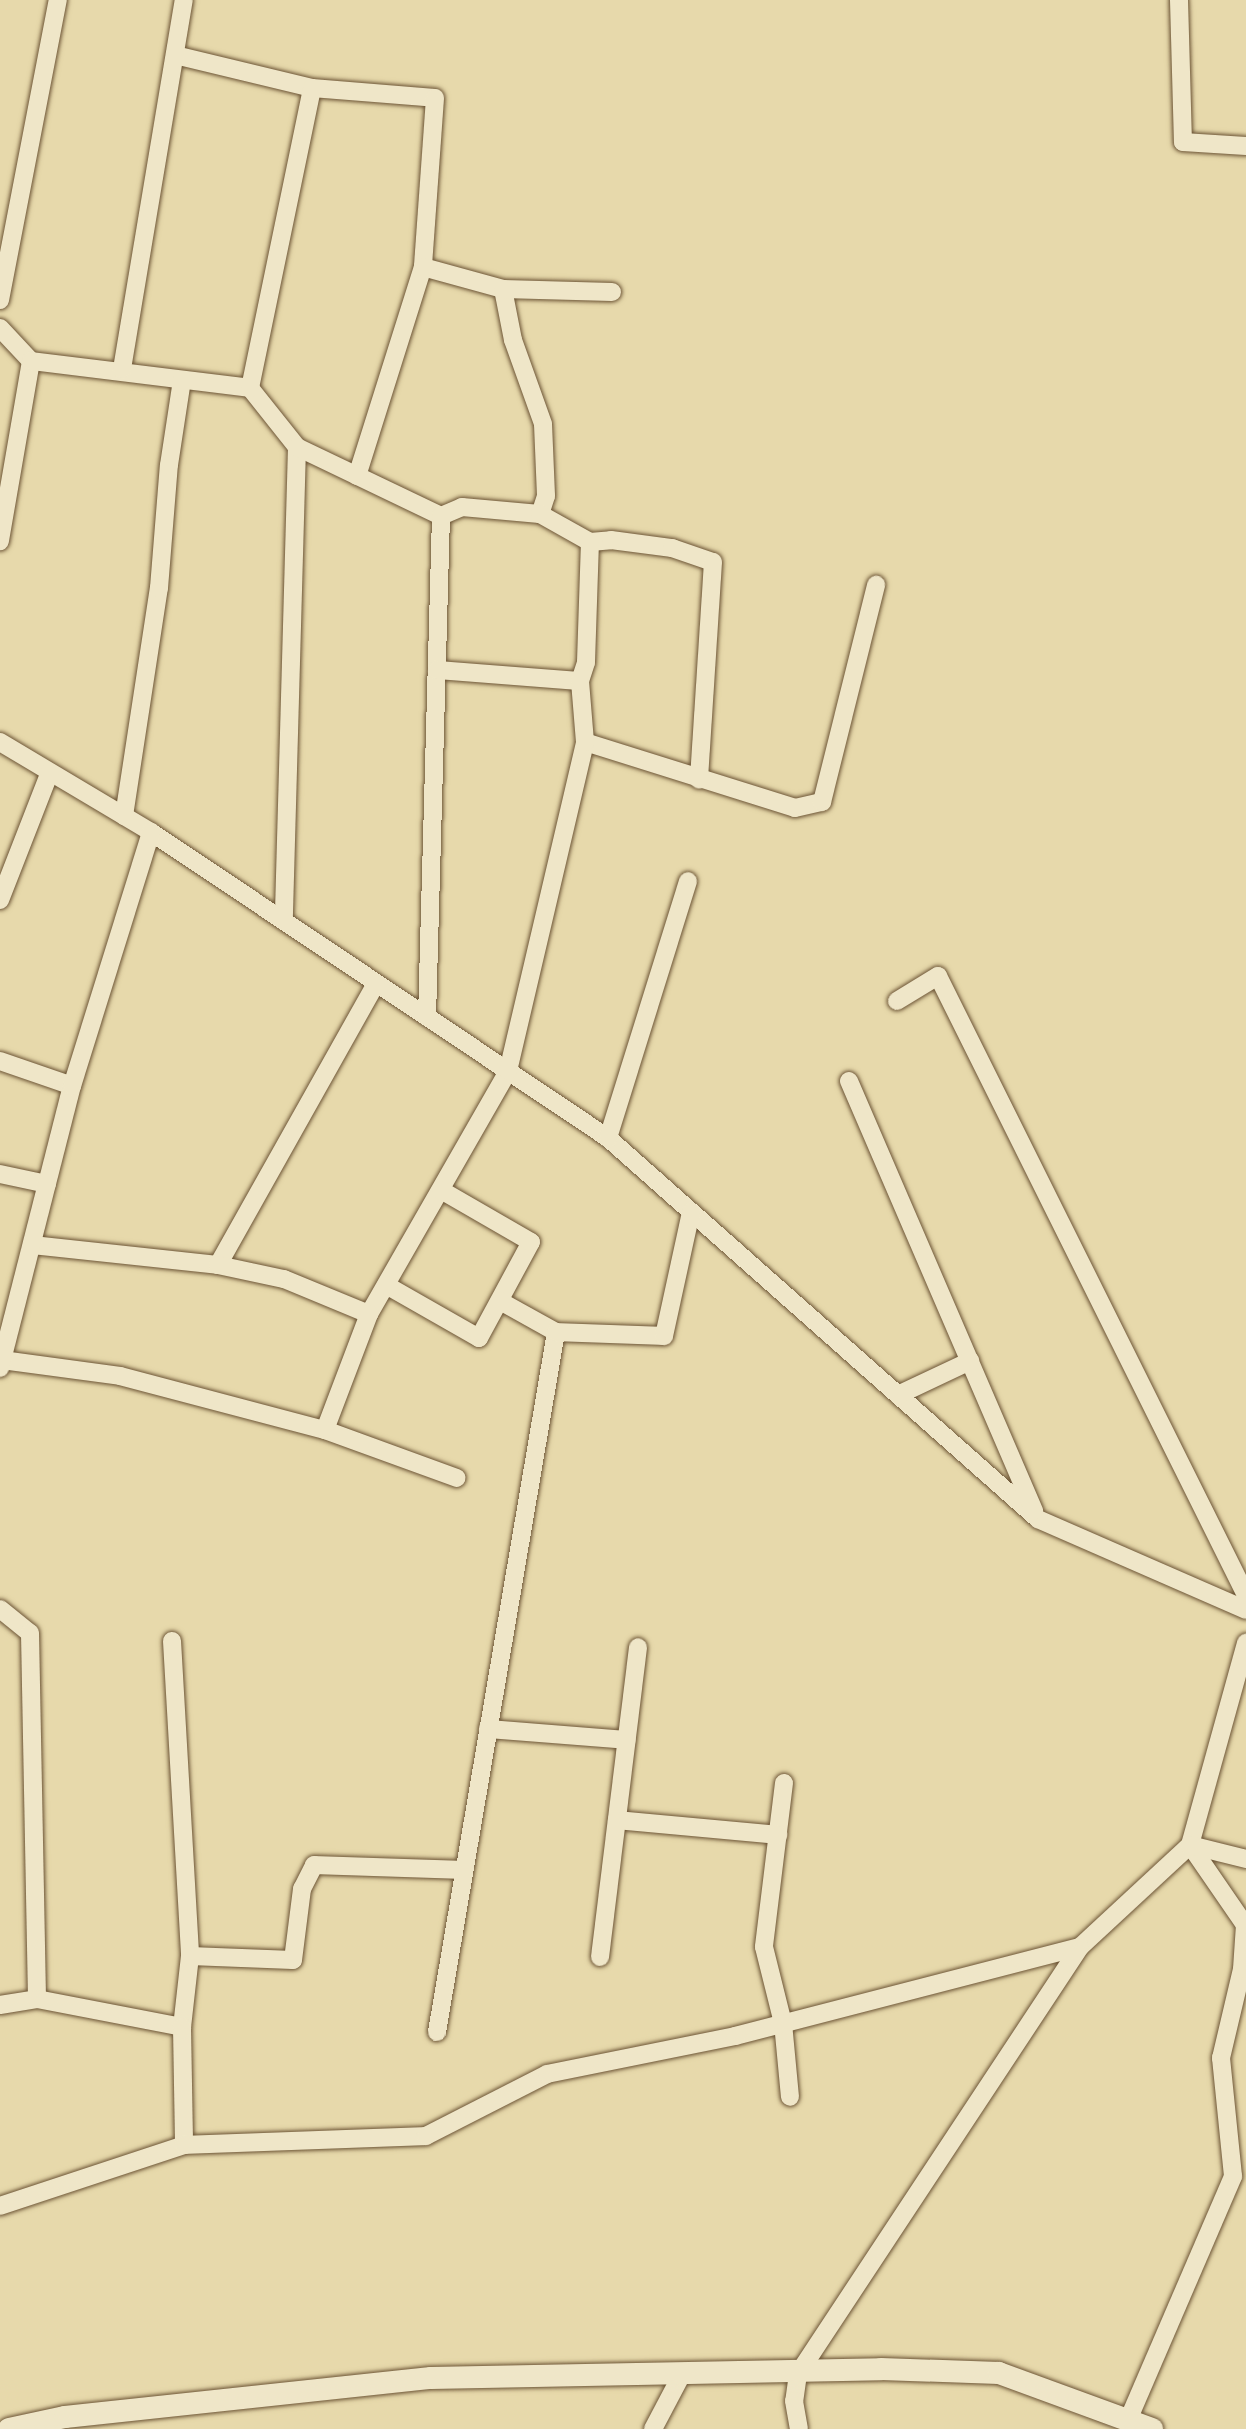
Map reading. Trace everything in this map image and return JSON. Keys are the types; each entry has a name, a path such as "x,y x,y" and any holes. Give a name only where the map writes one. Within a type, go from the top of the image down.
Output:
{"street":[{"path":"0,300 58,0"},
{"path":"122,369 184,0"},
{"path":"1179,0 1183,142 1246,146"},
{"path":"175,55 312,88 435,98 423,267 357,476"},
{"path":"250,388 312,88"},
{"path":"423,267 503,289 612,292"},
{"path":"503,289 513,340 543,424 546,496 540,514"},
{"path":"0,328 31,361 122,369 250,388 297,447 441,516 462,507 540,514 590,542 611,540 672,548 713,562 699,780"},
{"path":"0,541 31,361"},
{"path":"124,816 159,588 169,465 182,380"},
{"path":"284,921 297,447"},
{"path":"427,1017 441,516"},
{"path":"325,1430 369,1314 508,1071 585,742 580,681 586,662 590,542"},
{"path":"585,742 795,808 822,802 876,585"},
{"path":"437,670 580,681"},
{"path":"0,742 151,832 608,1138 1038,1519 1246,1610"},
{"path":"0,900 50,772"},
{"path":"151,832 72,1086 1,1364 120,1376 325,1430 457,1478"},
{"path":"608,1138 688,881"},
{"path":"897,1001 938,976 1246,1595"},
{"path":"218,1265 376,983"},
{"path":"0,1061 72,1086"},
{"path":"849,1081 1038,1519"},
{"path":"0,1174 47,1184"},
{"path":"386,1285 479,1338 531,1242 441,1190"},
{"path":"500,1301 556,1332 664,1336 691,1212"},
{"path":"32,1245 218,1265 284,1279 369,1314"},
{"path":"437,2032 556,1332"},
{"path":"898,1395 970,1361"},
{"path":"0,1609 30,1633 37,1999"},
{"path":"172,1641 190,1956 182,2027 184,2145"},
{"path":"799,2429 794,2401 798,2374 1080,1947 1190,1845 1246,1643"},
{"path":"600,1957 638,1647"},
{"path":"488,1729 627,1740"},
{"path":"784,1783 764,1947 783,2023 790,2097"},
{"path":"617,1820 778,1835"},
{"path":"1190,1845 1246,1859"},
{"path":"1129,2418 1233,2176 1221,2058 1242,1969 1245,1925 1190,1845"},
{"path":"190,1956 293,1960 302,1889 314,1865 464,1870"},
{"path":"0,2206 184,2145 426,2136 547,2074 783,2023 1080,1947"},
{"path":"0,2005 37,1999 182,2027"},
{"path":"9,2429 431,2378 798,2374 881,2369 999,2373 1129,2418 1152,2429"},
{"path":"653,2429 682,2374"}]}
